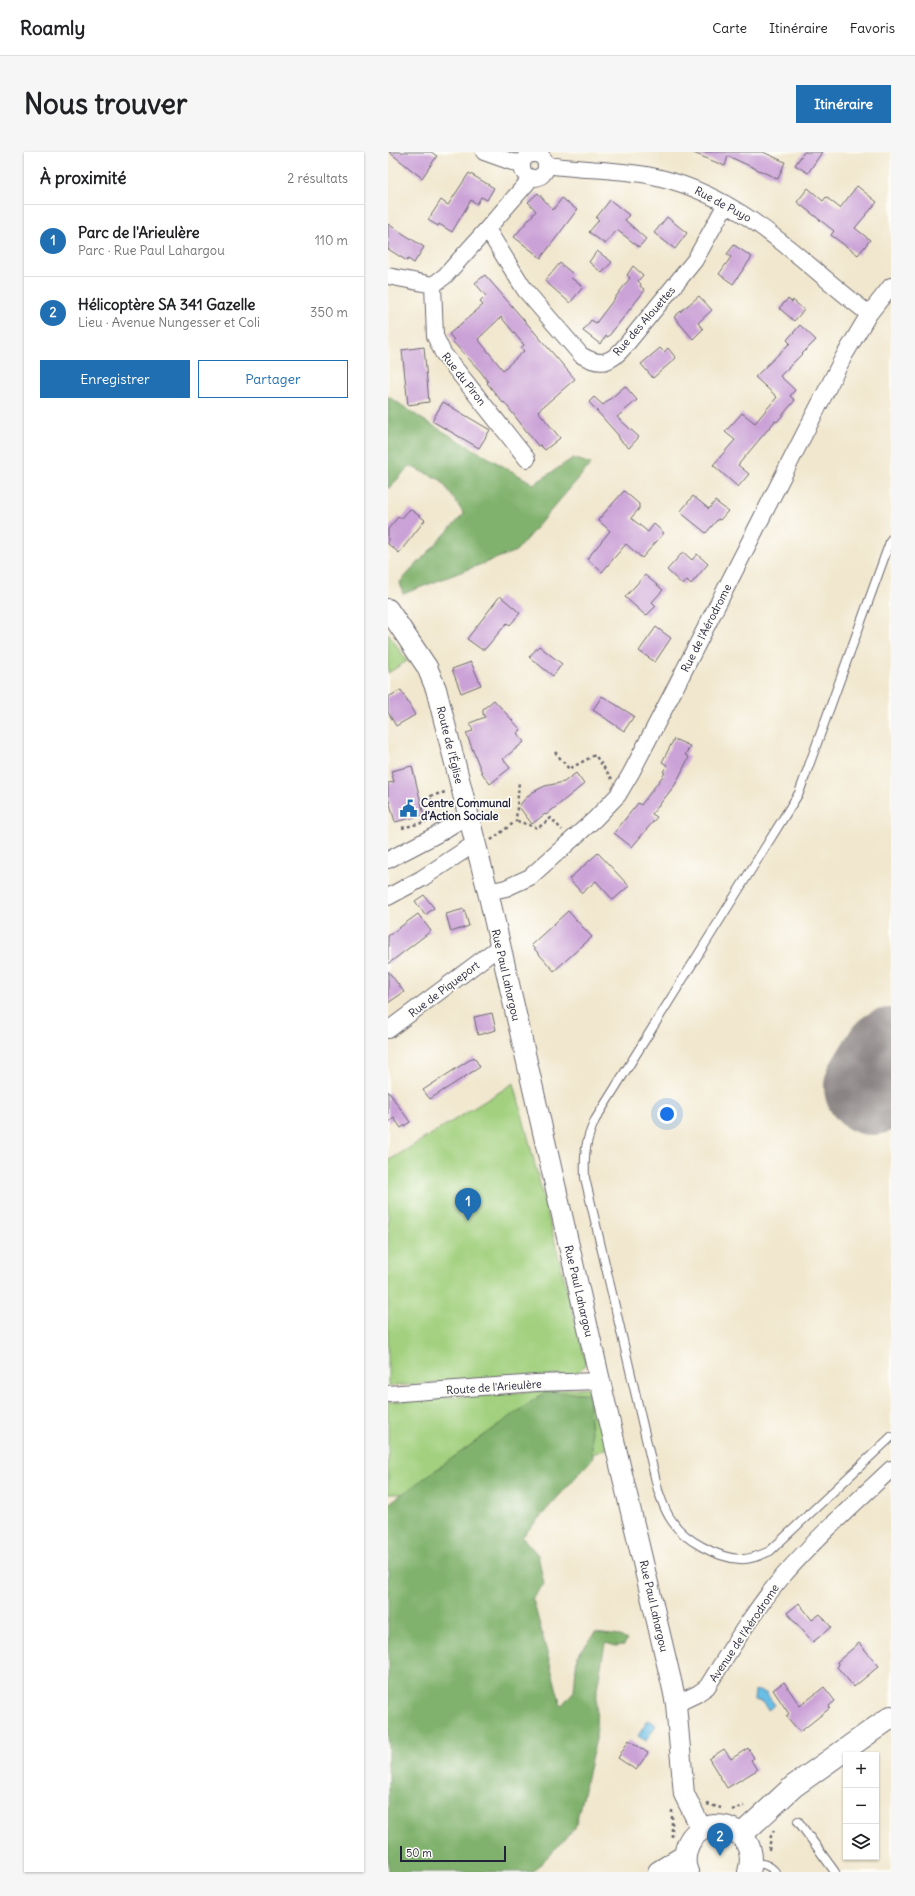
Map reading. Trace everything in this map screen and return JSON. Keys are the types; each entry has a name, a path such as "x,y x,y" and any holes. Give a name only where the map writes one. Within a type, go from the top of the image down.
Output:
{"main road":[{"path":"741,1834 794,1786 891,1717"},
{"path":"659,1872 681,1857 693,1837 702,1830 711,1826 732,1828 741,1834 747,1842 756,1867"}],"street":[{"path":"388,276 433,285 449,271 527,184 525,170 525,156 532,153 543,157 546,171 542,176 535,178 525,170 512,162 484,152"},
{"name":"Rue de Puyo","path":"543,157 647,175 692,188 726,204 750,217 869,314"},
{"name":"Rue des Alouettes","path":"487,229 525,290 581,355 591,361 603,362 616,357 695,260 726,204"},
{"name":"Rue du Piron","path":"433,285 435,336 443,353 527,459"},
{"name":"Rue de l'Aérodrome","path":"488,892 506,888 530,877 590,823 620,791 672,694 844,356 869,314 891,286"},
{"name":"Route de l'Église","path":"388,610 427,667 436,689 488,892"},
{"path":"388,860 436,835 468,816"},
{"path":"388,897 420,879 468,848 476,847"},
{"name":"Rue Paul Lahargou","path":"488,892 499,947 675,1697 684,1794 702,1830"},
{"name":"Rue de Piqueport","path":"388,1030 499,947"},
{"name":"Route de l'Arieulère","path":"388,1394 536,1383 600,1381"},
{"name":"Avenue de l'Aérodrome","path":"675,1697 697,1694 707,1687 749,1622 782,1577 811,1546 891,1469"}],"lane":[{"path":"891,539 799,793 595,1120 587,1139 584,1159 585,1178 658,1490 664,1508 672,1522 686,1537 717,1553 741,1560 770,1551 891,1437"},
{"path":"798,1821 835,1872"},
{"path":"756,1867 775,1872"}],"path":[{"path":"555,752 569,769 594,755 620,791"},
{"path":"476,847 490,841 516,821 519,781"},
{"path":"516,821 538,828 552,818"},
{"path":"704,1798 705,1804 733,1810 747,1804"},
{"path":"672,1803 681,1857"},
{"path":"756,1867 777,1827"}],"green space":[{"path":"388,396 425,421 534,484 573,458 591,464 516,551 403,594 400,582 464,514 441,480 410,466 388,489"},
{"path":"388,633 407,661 388,673"},
{"path":"514,1083 586,1363 577,1374 388,1386 388,1161"},
{"path":"593,1387 609,1447 510,1491 388,1494 388,1402"},
{"path":"545,1392 588,1393 593,1458 522,1537 538,1555 544,1584 532,1599 561,1706 574,1691 577,1656 595,1633 620,1636 627,1640 624,1645 616,1646 605,1643 597,1689 596,1739 575,1828 533,1872 388,1872 388,1504"}],"water":[{"path":"755,1690 766,1693 775,1705 768,1710 762,1702 754,1700"},
{"path":"648,1720 656,1725 646,1741 638,1736"}],"building":[{"path":"389,152 431,152 437,156 422,178"},
{"path":"691,152 763,152 785,162 778,179 728,156 725,166"},
{"path":"804,152 822,152 808,173 795,165"},
{"path":"469,173 494,188 487,200 481,197 477,204 471,200 452,232 439,224 438,226 428,220 441,200 448,205"},
{"path":"857,186 877,202 855,228 870,240 858,255 831,235 834,231 797,202 808,188 823,201 826,197 840,208"},
{"path":"538,193 553,210 562,198 577,210 541,258 514,237 536,211 528,202"},
{"path":"610,200 629,215 625,220 646,239 639,247 617,230 605,244 589,232 599,220 596,218"},
{"path":"667,217 687,233 675,249 654,233"},
{"path":"388,224 424,247 414,263 408,259 407,261 388,249"},
{"path":"734,245 752,257 733,284 719,274 731,257 727,254"},
{"path":"597,251 612,262 602,273 589,262"},
{"path":"560,263 573,274 570,277 583,287 570,303 545,281"},
{"path":"633,266 643,275 638,281 641,284 640,286 645,290 608,337 606,336 600,344 583,331 591,320 596,323 630,278 627,275"},
{"path":"485,275 575,379 538,411 560,438 545,450 540,445 538,446 504,402 503,403 487,383 488,382 481,372 452,341 454,340 449,334 483,305 480,302 486,296 475,283","holes":["501,317 524,345 521,348 524,351 503,370 478,339"]},
{"path":"699,296 712,310 698,323 703,329 693,339 674,317"},
{"path":"788,299 792,302 793,300 804,310 794,321 779,308"},
{"path":"800,325 816,340 780,376 795,390 790,396 795,400 738,465 749,474 738,487 713,465 735,440 725,432 742,413 755,423 777,397 755,377 790,343 787,340"},
{"path":"424,347 429,402 408,405 402,350"},
{"path":"660,348 664,352 668,348 676,358 653,378 641,364"},
{"path":"625,386 637,400 617,417 639,437 629,448 620,440 618,435 589,402 594,397 603,405"},
{"path":"443,402 490,430 479,448 432,421"},
{"path":"624,491 639,504 639,509 631,518 648,532 654,524 664,533 642,558 626,544 602,572 587,559 610,531 598,520"},
{"path":"693,496 709,509 715,501 728,511 720,520 718,519 706,533 680,512"},
{"path":"410,509 425,520 399,553 388,544 388,529 399,516 401,519"},
{"path":"683,552 692,560 697,554 708,564 691,584 687,580 683,585 667,570"},
{"path":"645,575 663,590 652,602 656,606 646,616 625,597"},
{"path":"500,596 520,613 510,625 507,623 485,649 481,649 467,639"},
{"path":"656,627 671,638 655,662 639,651"},
{"path":"539,646 562,664 553,676 529,657"},
{"path":"471,662 481,685 461,693 452,669"},
{"path":"401,690 415,715 396,726 388,712 388,697"},
{"path":"602,696 634,716 624,731 593,710"},
{"path":"494,700 521,730 517,733 524,742 503,759 510,768 490,784 482,773 466,733 473,731 470,723 485,717 483,714 483,709"},
{"path":"674,739 690,746 685,755 689,757 675,785 652,814 657,817 632,847 614,833 638,803 641,805 665,773 663,772 667,765 662,762"},
{"path":"412,766 424,815 395,822 388,797 388,783 394,782 391,771"},
{"path":"576,773 584,784 546,815 545,814 532,824 519,807 522,802 531,793 545,786 564,782"},
{"path":"598,853 629,886 613,900 596,881 582,893 569,879"},
{"path":"424,895 434,908 425,915 415,901"},
{"path":"464,909 469,926 451,932 446,914"},
{"path":"568,911 592,937 554,971 531,945"},
{"path":"418,914 431,931 388,964 388,936"},
{"path":"388,971 404,992 388,1003"},
{"path":"492,1013 496,1030 478,1035 474,1017"},
{"path":"474,1057 480,1067 430,1099 423,1090"},
{"path":"388,1091 410,1122 401,1128 394,1118 388,1123"},
{"path":"799,1603 812,1620 820,1614 831,1627 813,1642 787,1613"},
{"path":"859,1643 879,1666 854,1687 837,1667 839,1665 837,1662"},
{"path":"784,1682 800,1706 824,1687 835,1701 829,1706 830,1708 800,1732 786,1716 789,1714 773,1690"},
{"path":"629,1740 648,1753 636,1770 618,1758"},
{"path":"748,1748 754,1758 751,1760 757,1770 727,1788 709,1759 724,1749 731,1759"}],"runway":[{"path":"872,1087 891,1056"}],"place":[{"name":"Centre Communal d’Action Sociale","path":"408,809"},
{"name":"Parc de l'Arieulère","path":"468,1221"},
{"name":"Hélicoptère SA 341 Gazelle","path":"720,1856"}]}
